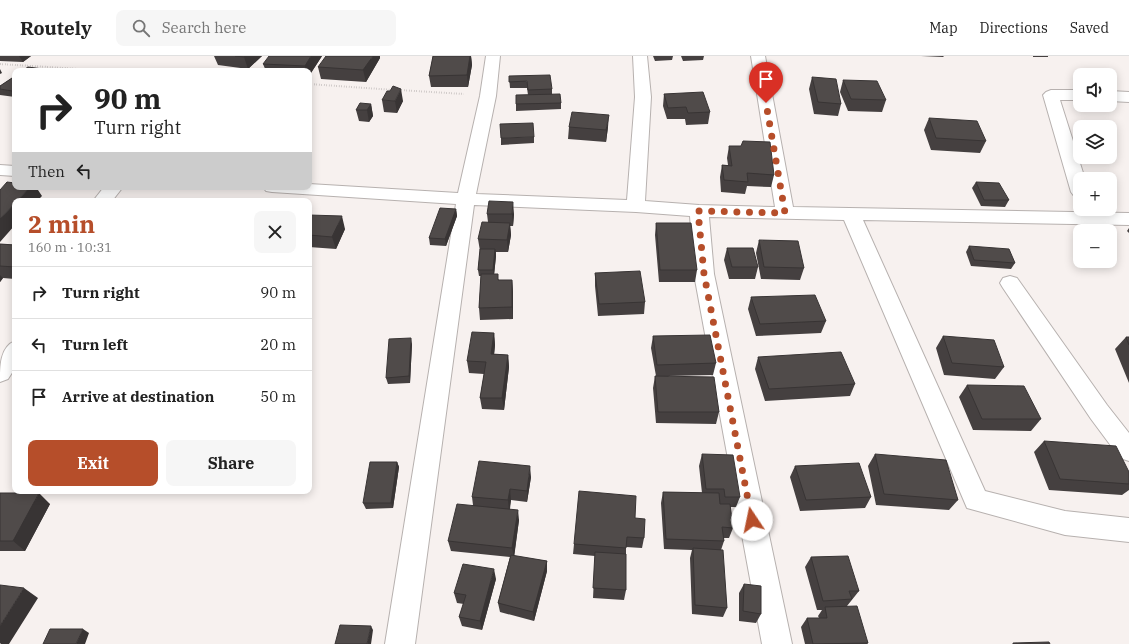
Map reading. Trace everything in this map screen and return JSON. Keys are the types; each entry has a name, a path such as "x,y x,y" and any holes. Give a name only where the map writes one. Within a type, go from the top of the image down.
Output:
{"street":[{"path":"400,644 466,199 488,96 493,56"},
{"path":"636,206 643,97 640,56"},
{"path":"758,56 785,213"},
{"path":"1073,95 1051,95 1074,172"},
{"path":"1117,96 1129,97"},
{"path":"0,170 12,171"},
{"path":"312,189 466,199 636,206 698,211 851,214 1073,213"},
{"path":"105,198 111,190"},
{"path":"698,211 704,274 777,644"},
{"path":"851,214 976,500 1065,523 1129,530"},
{"path":"1106,216 1127,219"},
{"path":"1010,283 1099,412 1129,450"},
{"path":"0,373 12,354"}],"path":[{"path":"0,64 63,68"},
{"path":"312,84 488,96"}],"building":[{"path":"269,56 311,56 305,66 263,64"},
{"path":"326,56 373,56 363,70 318,67"},
{"path":"433,56 470,56 467,75 429,76"},
{"path":"550,75 552,89 528,90 527,81 509,82 509,76"},
{"path":"812,77 836,79 841,104 818,102"},
{"path":"12,78 12,91 0,89 0,86"},
{"path":"843,80 877,81 886,100 851,99"},
{"path":"393,86 401,89 395,101 382,100 387,91 390,91"},
{"path":"703,92 710,112 688,113 686,107 668,108 664,94"},
{"path":"560,94 561,103 516,104 516,95"},
{"path":"360,103 371,104 367,110 356,110"},
{"path":"572,112 609,115 606,130 569,127"},
{"path":"929,118 977,121 986,141 936,138"},
{"path":"533,123 534,137 501,138 500,124"},
{"path":"743,141 770,142 774,175 747,173 748,182 724,180 722,165 732,166 729,146 741,146"},
{"path":"7,182 12,183 12,190 27,190 20,198 12,198 12,206 0,219 0,190"},
{"path":"976,182 999,183 1009,200 984,200"},
{"path":"489,201 513,202 512,214 487,214"},
{"path":"440,208 456,209 445,239 429,238"},
{"path":"312,215 342,216 332,237 312,235"},
{"path":"482,222 510,223 507,240 478,239"},
{"path":"656,223 691,223 697,270 660,270"},
{"path":"759,240 798,241 804,268 764,267"},
{"path":"0,244 12,245 12,267 0,266"},
{"path":"969,246 1009,249 1015,263 974,260"},
{"path":"727,248 753,248 758,267 732,267"},
{"path":"480,249 495,249 493,270 478,270"},
{"path":"640,271 645,302 599,304 595,273"},
{"path":"481,274 498,274 498,280 512,280 512,307 479,308"},
{"path":"815,295 826,321 760,324 751,297"},
{"path":"472,332 494,333 491,354 508,355 502,398 480,398 486,362 467,361"},
{"path":"710,335 716,363 657,365 653,336"},
{"path":"943,336 994,340 1004,367 952,363"},
{"path":"1126,337 1129,337 1129,345"},
{"path":"411,338 409,376 386,378 389,339"},
{"path":"841,352 855,384 769,389 758,357"},
{"path":"655,376 714,377 719,412 658,412"},
{"path":"967,385 1024,386 1041,419 982,419"},
{"path":"1044,441 1116,446 1129,472 1129,484 1060,479"},
{"path":"702,454 733,455 740,497 725,497 724,489 706,489"},
{"path":"875,454 946,460 958,500 884,494"},
{"path":"479,461 530,466 527,491 510,489 508,500 472,497"},
{"path":"370,462 397,462 391,503 363,503"},
{"path":"859,463 871,497 806,500 795,466"},
{"path":"579,491 636,496 635,518 645,519 644,538 627,537 626,548 574,544"},
{"path":"663,492 719,493 720,504 730,504 733,528 722,527 724,541 666,539"},
{"path":"0,493 38,494 13,541 0,541"},
{"path":"457,504 518,510 512,548 448,541"},
{"path":"693,548 723,550 727,608 695,605"},
{"path":"595,552 626,554 626,590 593,588"},
{"path":"511,555 547,561 533,612 498,603"},
{"path":"848,556 859,591 849,591 852,599 823,601 811,557"},
{"path":"463,564 494,569 480,621 459,617 466,595 454,593"},
{"path":"744,584 761,586 761,614 743,611"},
{"path":"0,585 24,588 0,626"},
{"path":"857,606 868,643 813,644 807,618 827,618 825,607"},
{"path":"340,625 371,626 367,644 335,644"},
{"path":"50,629 83,629 76,644 43,644"},
{"path":"1049,642 1050,644 1013,644 1013,643"}],"route":[{"path":"752,520 704,274 698,211 785,213 766,103"}]}
